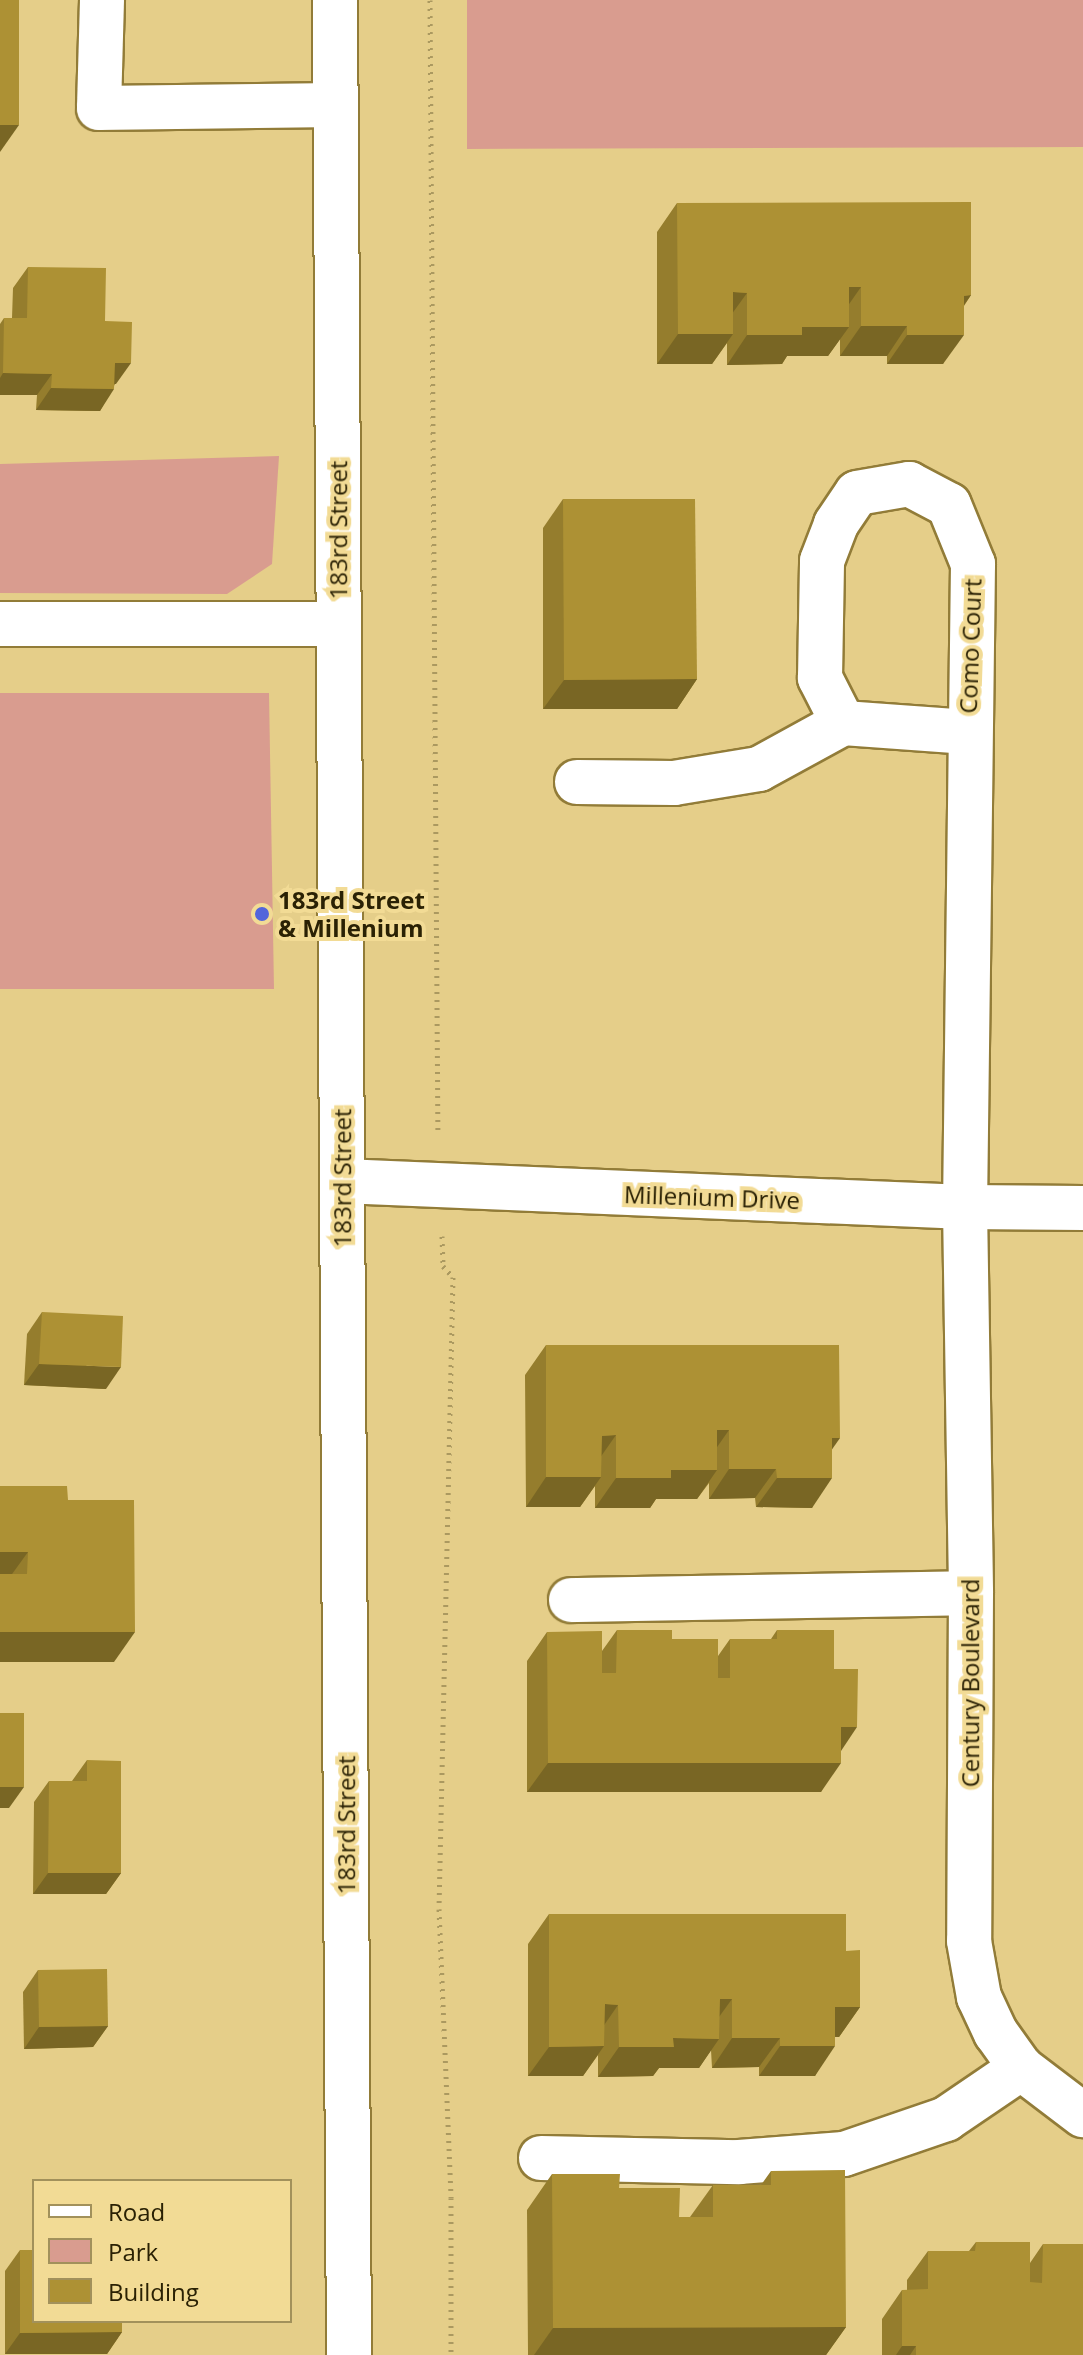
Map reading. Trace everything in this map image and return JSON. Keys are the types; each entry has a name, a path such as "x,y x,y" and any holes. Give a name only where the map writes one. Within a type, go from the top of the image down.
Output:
{"street":[{"path":"102,0 99,108 335,105"},
{"name":"183rd Street","path":"335,0 349,2355"},
{"name":"Como Court","path":"965,1207 968,732 973,564 949,505 909,484 857,493 836,524 822,561 820,678 843,723 968,732"},
{"path":"0,624 338,624"},
{"path":"577,782 674,783 759,769 843,723"},
{"name":"Millenium Drive","path":"342,1181 965,1207 1083,1208"},
{"name":"Century Boulevard","path":"965,1207 971,1593 971,1968 996,2033 1021,2068 1083,2115"},
{"path":"571,1600 971,1593"},
{"path":"541,2158 739,2162 844,2154 946,2119 1021,2068"}],"path":[{"path":"430,0 437,1122"},
{"path":"443,1266 453,1277 439,1909 451,2198 451,2355"}],"green space":[{"path":"467,0 1083,0 1083,147 467,149"},
{"path":"279,456 272,564 227,594 0,593 0,464"},
{"path":"0,693 269,693 274,989 0,989"}],"building":[{"path":"0,0 19,0 19,125 0,125"},
{"path":"971,202 971,295 964,296 964,335 907,335 907,326 861,326 861,287 849,287 849,327 802,327 802,335 747,335 747,293 733,292 733,334 678,334 677,203"},
{"path":"28,267 106,268 105,321 132,322 131,363 115,363 114,389 51,388 52,374 3,373 4,318 27,318"},
{"path":"563,499 695,499 697,679 564,680"},
{"path":"42,1312 123,1316 121,1367 39,1364"},
{"path":"546,1345 839,1345 840,1438 832,1438 832,1478 777,1478 776,1469 729,1469 729,1430 717,1430 717,1470 671,1470 671,1478 616,1478 616,1435 602,1436 601,1477 546,1477"},
{"path":"0,1486 67,1486 68,1500 134,1500 135,1632 0,1632 0,1574 27,1574 28,1552 0,1552"},
{"path":"617,1630 672,1630 672,1639 718,1639 718,1678 730,1678 730,1639 777,1639 777,1630 834,1630 834,1669 858,1669 857,1727 841,1727 841,1763 548,1763 547,1632 602,1631 602,1673 616,1673"},
{"path":"0,1713 24,1713 24,1787 0,1787"},
{"path":"87,1760 121,1761 121,1873 48,1873 49,1781 87,1781"},
{"path":"549,1914 846,1914 846,1951 860,1950 860,2007 835,2007 835,2046 780,2046 780,2038 732,2038 732,1999 720,1999 719,2039 673,2038 674,2047 619,2047 618,2005 605,2004 604,2046 549,2047"},
{"path":"107,1969 108,2026 39,2027 38,1970"},
{"path":"845,2170 846,2327 553,2328 552,2174 620,2174 619,2188 680,2188 679,2217 713,2217 713,2185 771,2185 771,2171"},
{"path":"976,2242 1030,2242 1030,2282 1042,2283 1043,2244 1083,2244 1083,2355 916,2355 916,2346 902,2346 902,2290 928,2289 928,2251 975,2251"},
{"path":"20,2250 32,2250 32,2323 122,2323 122,2332 20,2333"}],"place":[{"name":"183rd Street & Millenium","path":"262,914"}]}
